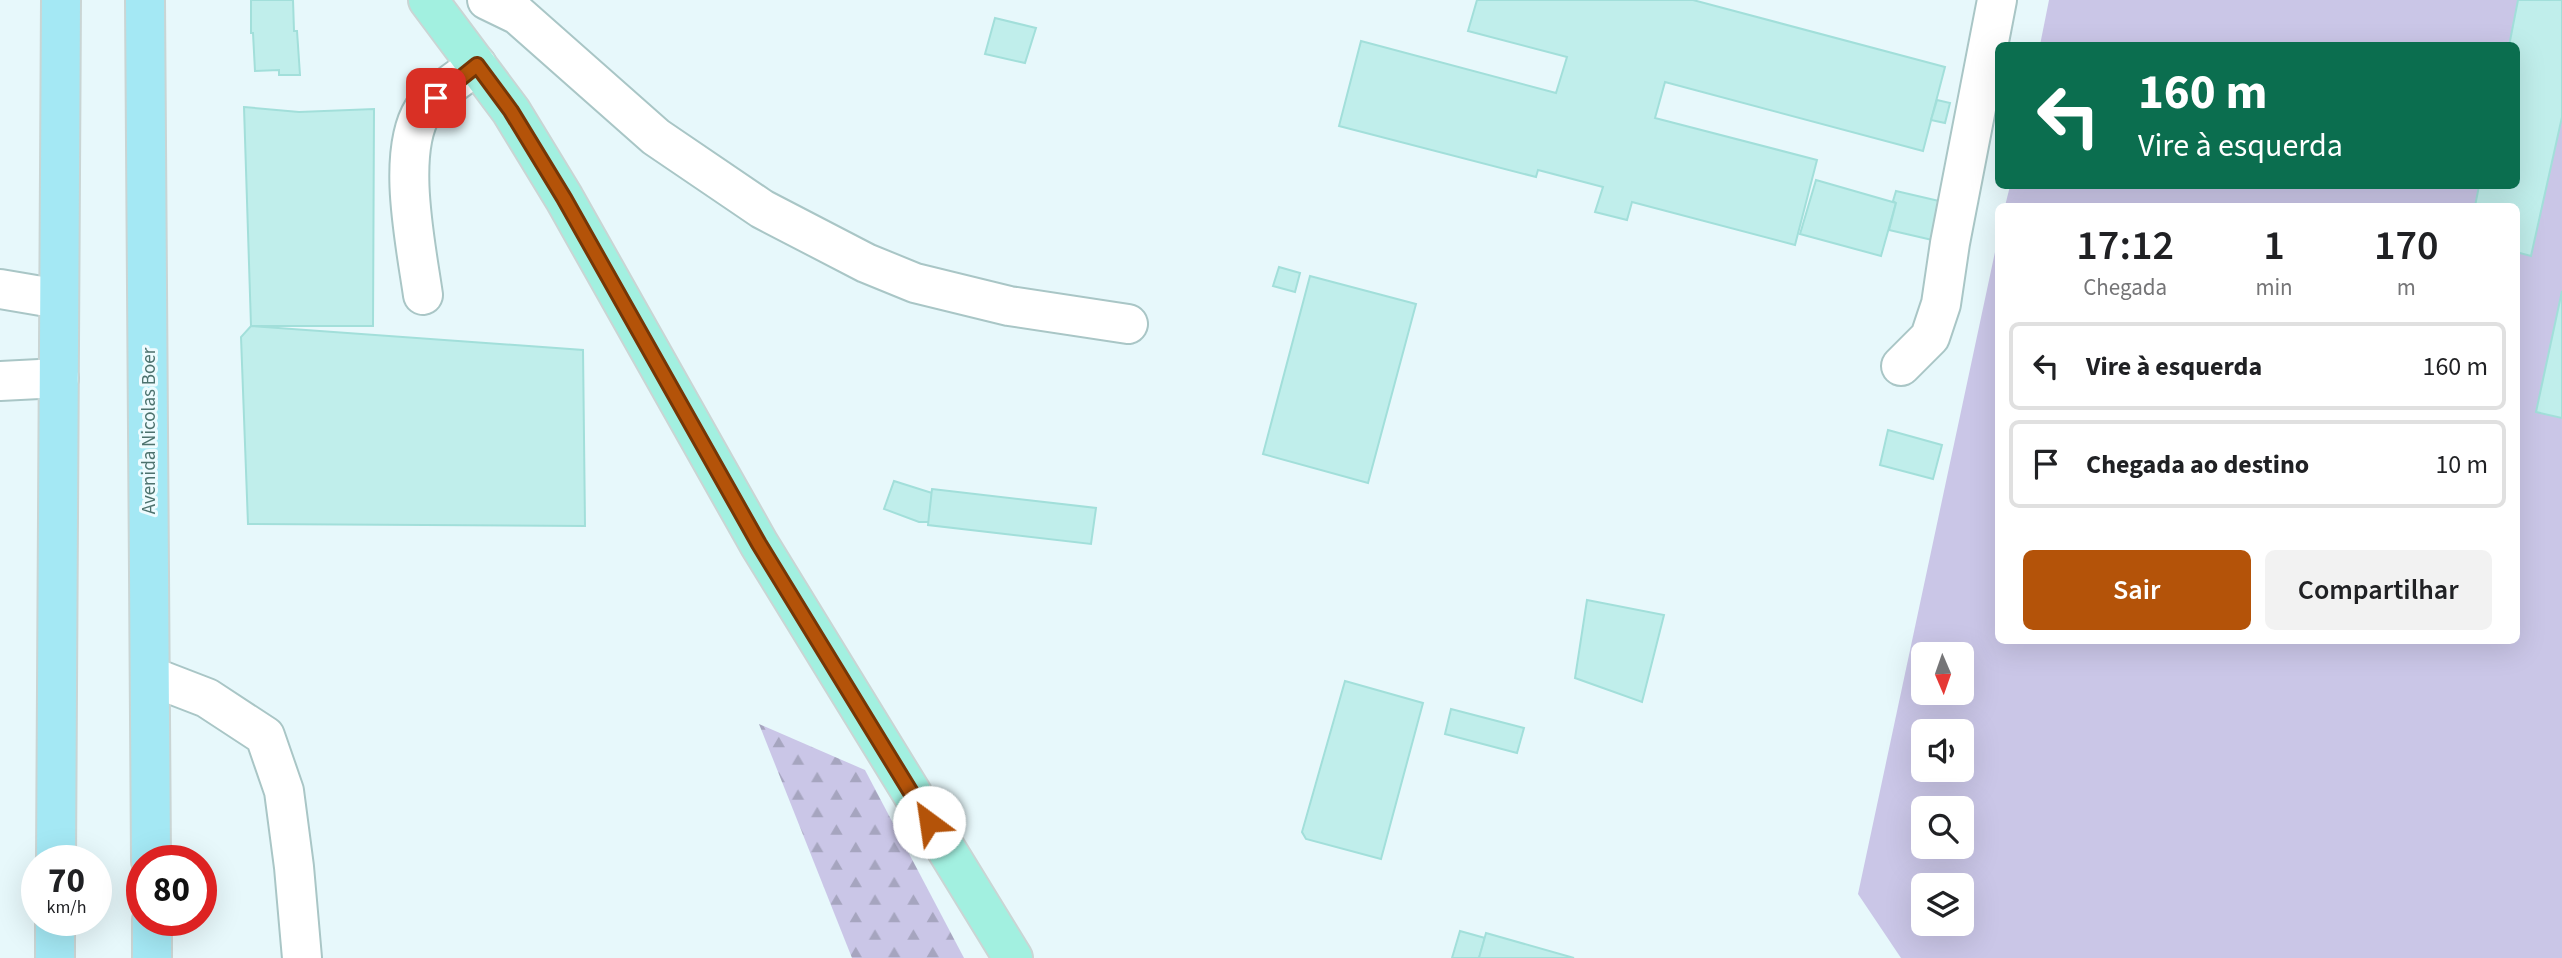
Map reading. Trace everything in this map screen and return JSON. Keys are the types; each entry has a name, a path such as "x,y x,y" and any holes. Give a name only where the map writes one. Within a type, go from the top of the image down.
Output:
{"highway":[{"path":"428,0 511,111 564,198 759,544 1013,958"}],"main road":[{"path":"56,845 61,0"},
{"name":"Avenida Nicolas Boer","path":"145,0 151,845"},
{"path":"55,936 55,958"},
{"path":"152,936 152,958"}],"lane":[{"path":"487,0 518,15 656,137 762,209 866,263 915,283 1009,306 1128,324"},
{"path":"1902,366 1930,337 1941,304 1950,243 1997,0"},
{"path":"423,295 410,175 413,139 424,109 477,65"},
{"path":"0,289 60,299"},
{"path":"0,381 59,378"},
{"path":"150,676 207,698 265,736 284,791 302,958"}],"green space":[{"path":"2049,0 2562,0 2562,958 1901,958 1858,894 1911,646 1911,705 1974,705 1974,642 1912,642 1995,252 1995,644 2520,644 2520,203 2006,203 2009,189 2520,189 2520,42 2041,42"},
{"path":"759,724 865,770 964,958 852,958"}],"building":[{"path":"251,0 293,0 300,75 279,75 279,70 255,71"},
{"path":"1477,0 1693,0 1945,67 1923,151 1665,82 1655,118 1817,160 1795,245 1632,202 1627,220 1595,212 1603,187 1538,170 1536,177 1339,126 1361,41 1556,93 1567,57 1468,31"},
{"path":"2518,0 2562,0 2562,117 2531,256 2520,253 2520,203 2476,203 2478,189 2520,189 2520,42 2510,42"},
{"path":"995,18 1036,28 1025,63 985,54"},
{"path":"1937,100 1950,103 1945,123 1931,120"},
{"path":"244,107 299,112 374,109 373,326 251,326"},
{"path":"1816,180 1896,203 1881,256 1800,234"},
{"path":"1896,191 1952,204 1941,242 1889,230 1896,203 1893,201"},
{"path":"1279,267 1300,273 1295,292 1273,286"},
{"path":"1310,276 1416,304 1368,483 1263,454"},
{"path":"2562,291 2562,418 2536,412"},
{"path":"251,326 583,350 585,526 248,524 241,337"},
{"path":"1888,430 1942,445 1933,479 1880,465"},
{"path":"894,481 932,493 929,522 919,522 884,509"},
{"path":"932,489 1096,508 1091,544 928,525"},
{"path":"1587,600 1664,615 1642,702 1575,678"},
{"path":"1345,681 1423,703 1381,859 1306,839 1302,832"},
{"path":"1451,709 1524,728 1517,753 1445,734"},
{"path":"1460,931 1485,938 1479,958 1452,958"},
{"path":"1486,933 1574,958 1479,958"}],"route":[{"path":"436,98 477,65 511,111 564,198 759,544 929,822"}]}
